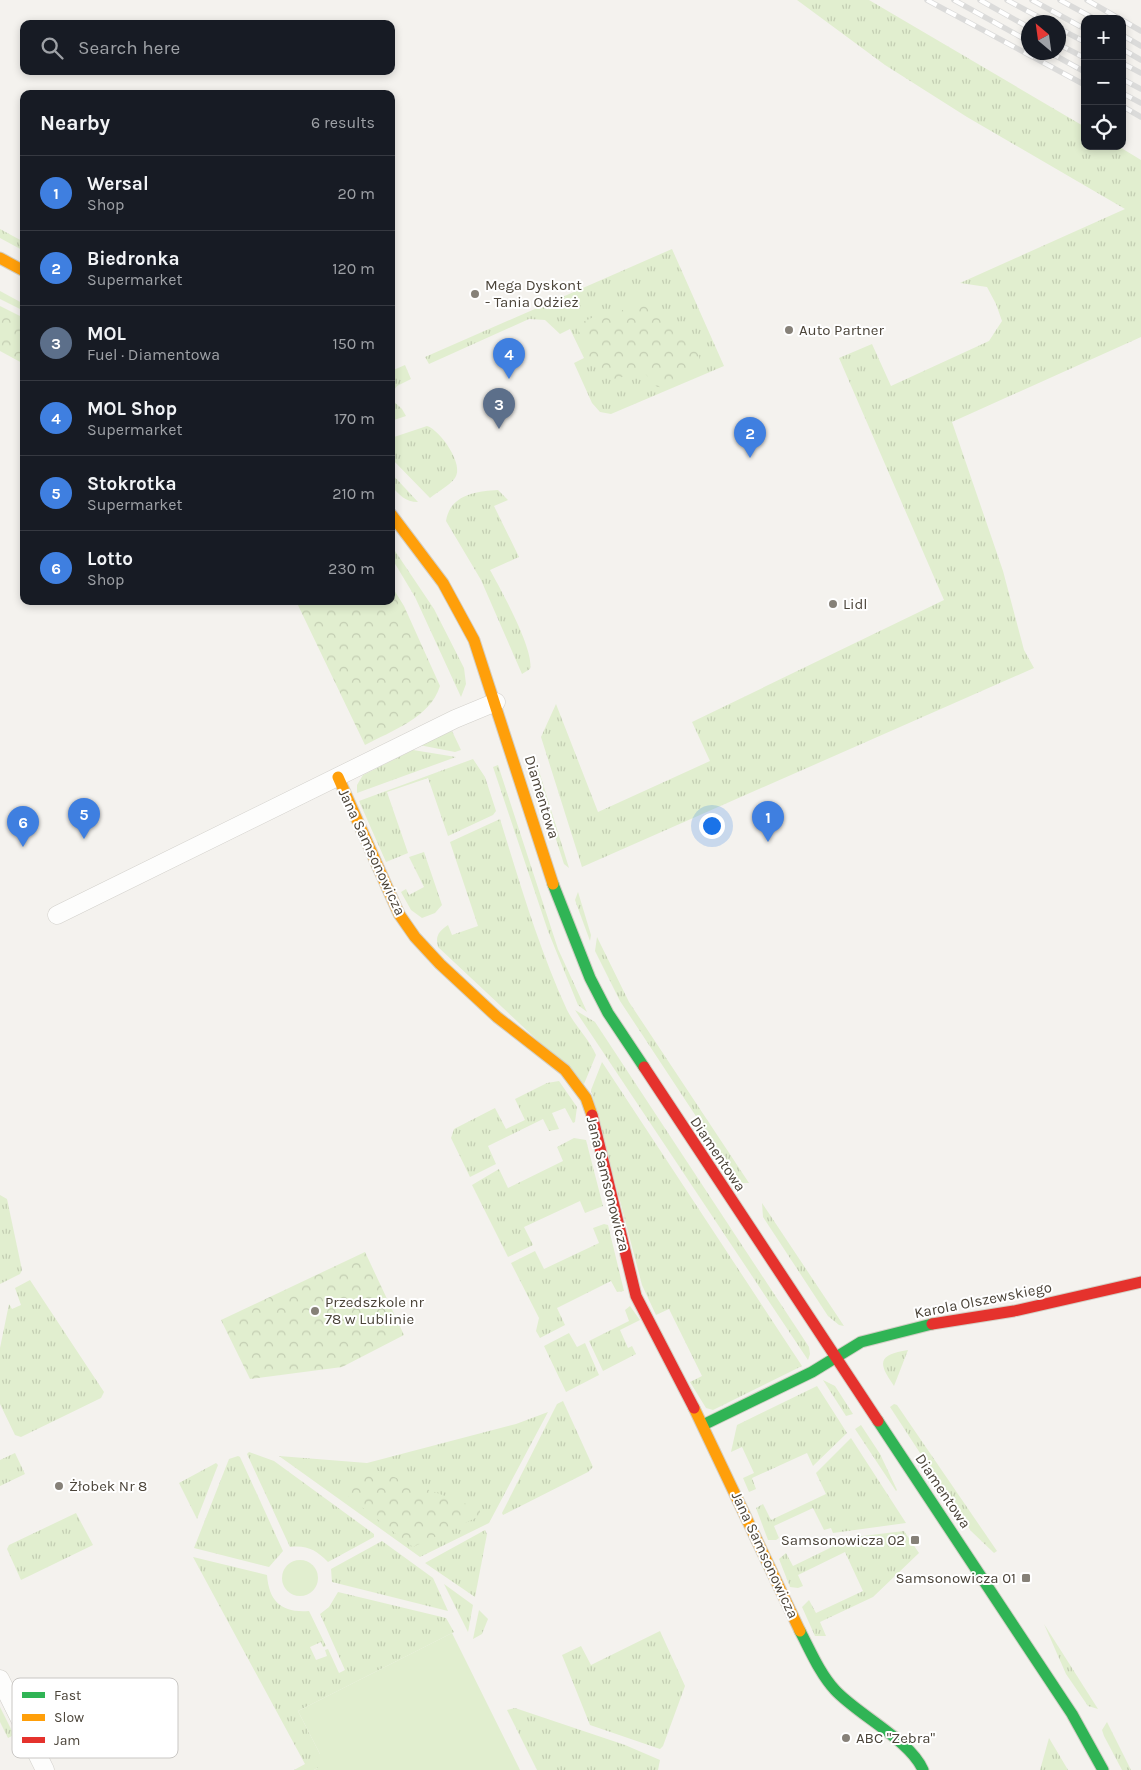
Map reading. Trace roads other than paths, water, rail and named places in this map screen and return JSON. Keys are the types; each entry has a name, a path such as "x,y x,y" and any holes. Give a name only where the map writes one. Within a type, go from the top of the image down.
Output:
{"street":[{"path":"0,258 20,269"},
{"name":"Diamentowa","path":"395,519 451,594 470,630 496,702 566,923 590,982 627,1043 1072,1714 1104,1770"},
{"name":"Jana Samsonowicza","path":"496,702 454,719 338,777 399,914 415,937 440,964 497,1018 565,1070 586,1098 595,1124 636,1296 703,1425 810,1651 835,1690 896,1740 920,1763 923,1770"},
{"path":"57,915 338,777"},
{"name":"Karola Olszewskiego","path":"703,1425 812,1372 860,1342 897,1332 1014,1311 1141,1282"},
{"path":"0,1679 12,1703"},
{"path":"39,1758 45,1770"}],"railway":[{"path":"927,0 1081,83"},
{"path":"954,0 1021,37"},
{"path":"980,0 1021,23"},
{"path":"1007,0 1035,15"},
{"path":"1032,0 1081,27"},
{"path":"1060,0 1088,15"},
{"path":"1087,0 1113,15"},
{"path":"1126,22 1141,31"},
{"path":"1066,32 1081,40"},
{"path":"1126,37 1141,46"},
{"path":"1066,48 1081,56"},
{"path":"1126,51 1141,60"},
{"path":"1063,60 1081,70"},
{"path":"1126,65 1141,73"},
{"path":"1126,81 1141,89"},
{"path":"1126,95 1141,103"},
{"path":"1126,108 1141,117"}],"place":[{"name":"Mega Dyskont - Tania Odżież","path":"475,294"},
{"name":"Auto Partner","path":"789,330"},
{"name":"MOL Shop","path":"509,379"},
{"name":"MOL","path":"499,429"},
{"name":"Biedronka","path":"750,458"},
{"name":"Lidl","path":"833,604"},
{"name":"Stokrotka","path":"84,839"},
{"name":"Wersal","path":"768,842"},
{"name":"Lotto","path":"23,847"},
{"name":"Przedszkole nr 78 w Lublinie","path":"315,1311"},
{"name":"Żłobek Nr 8","path":"59,1486"},
{"name":"Samsonowicza 02","path":"915,1540"},
{"name":"Samsonowicza 01","path":"1026,1578"},
{"name":"ABC \"Zebra\"","path":"846,1738"}]}
